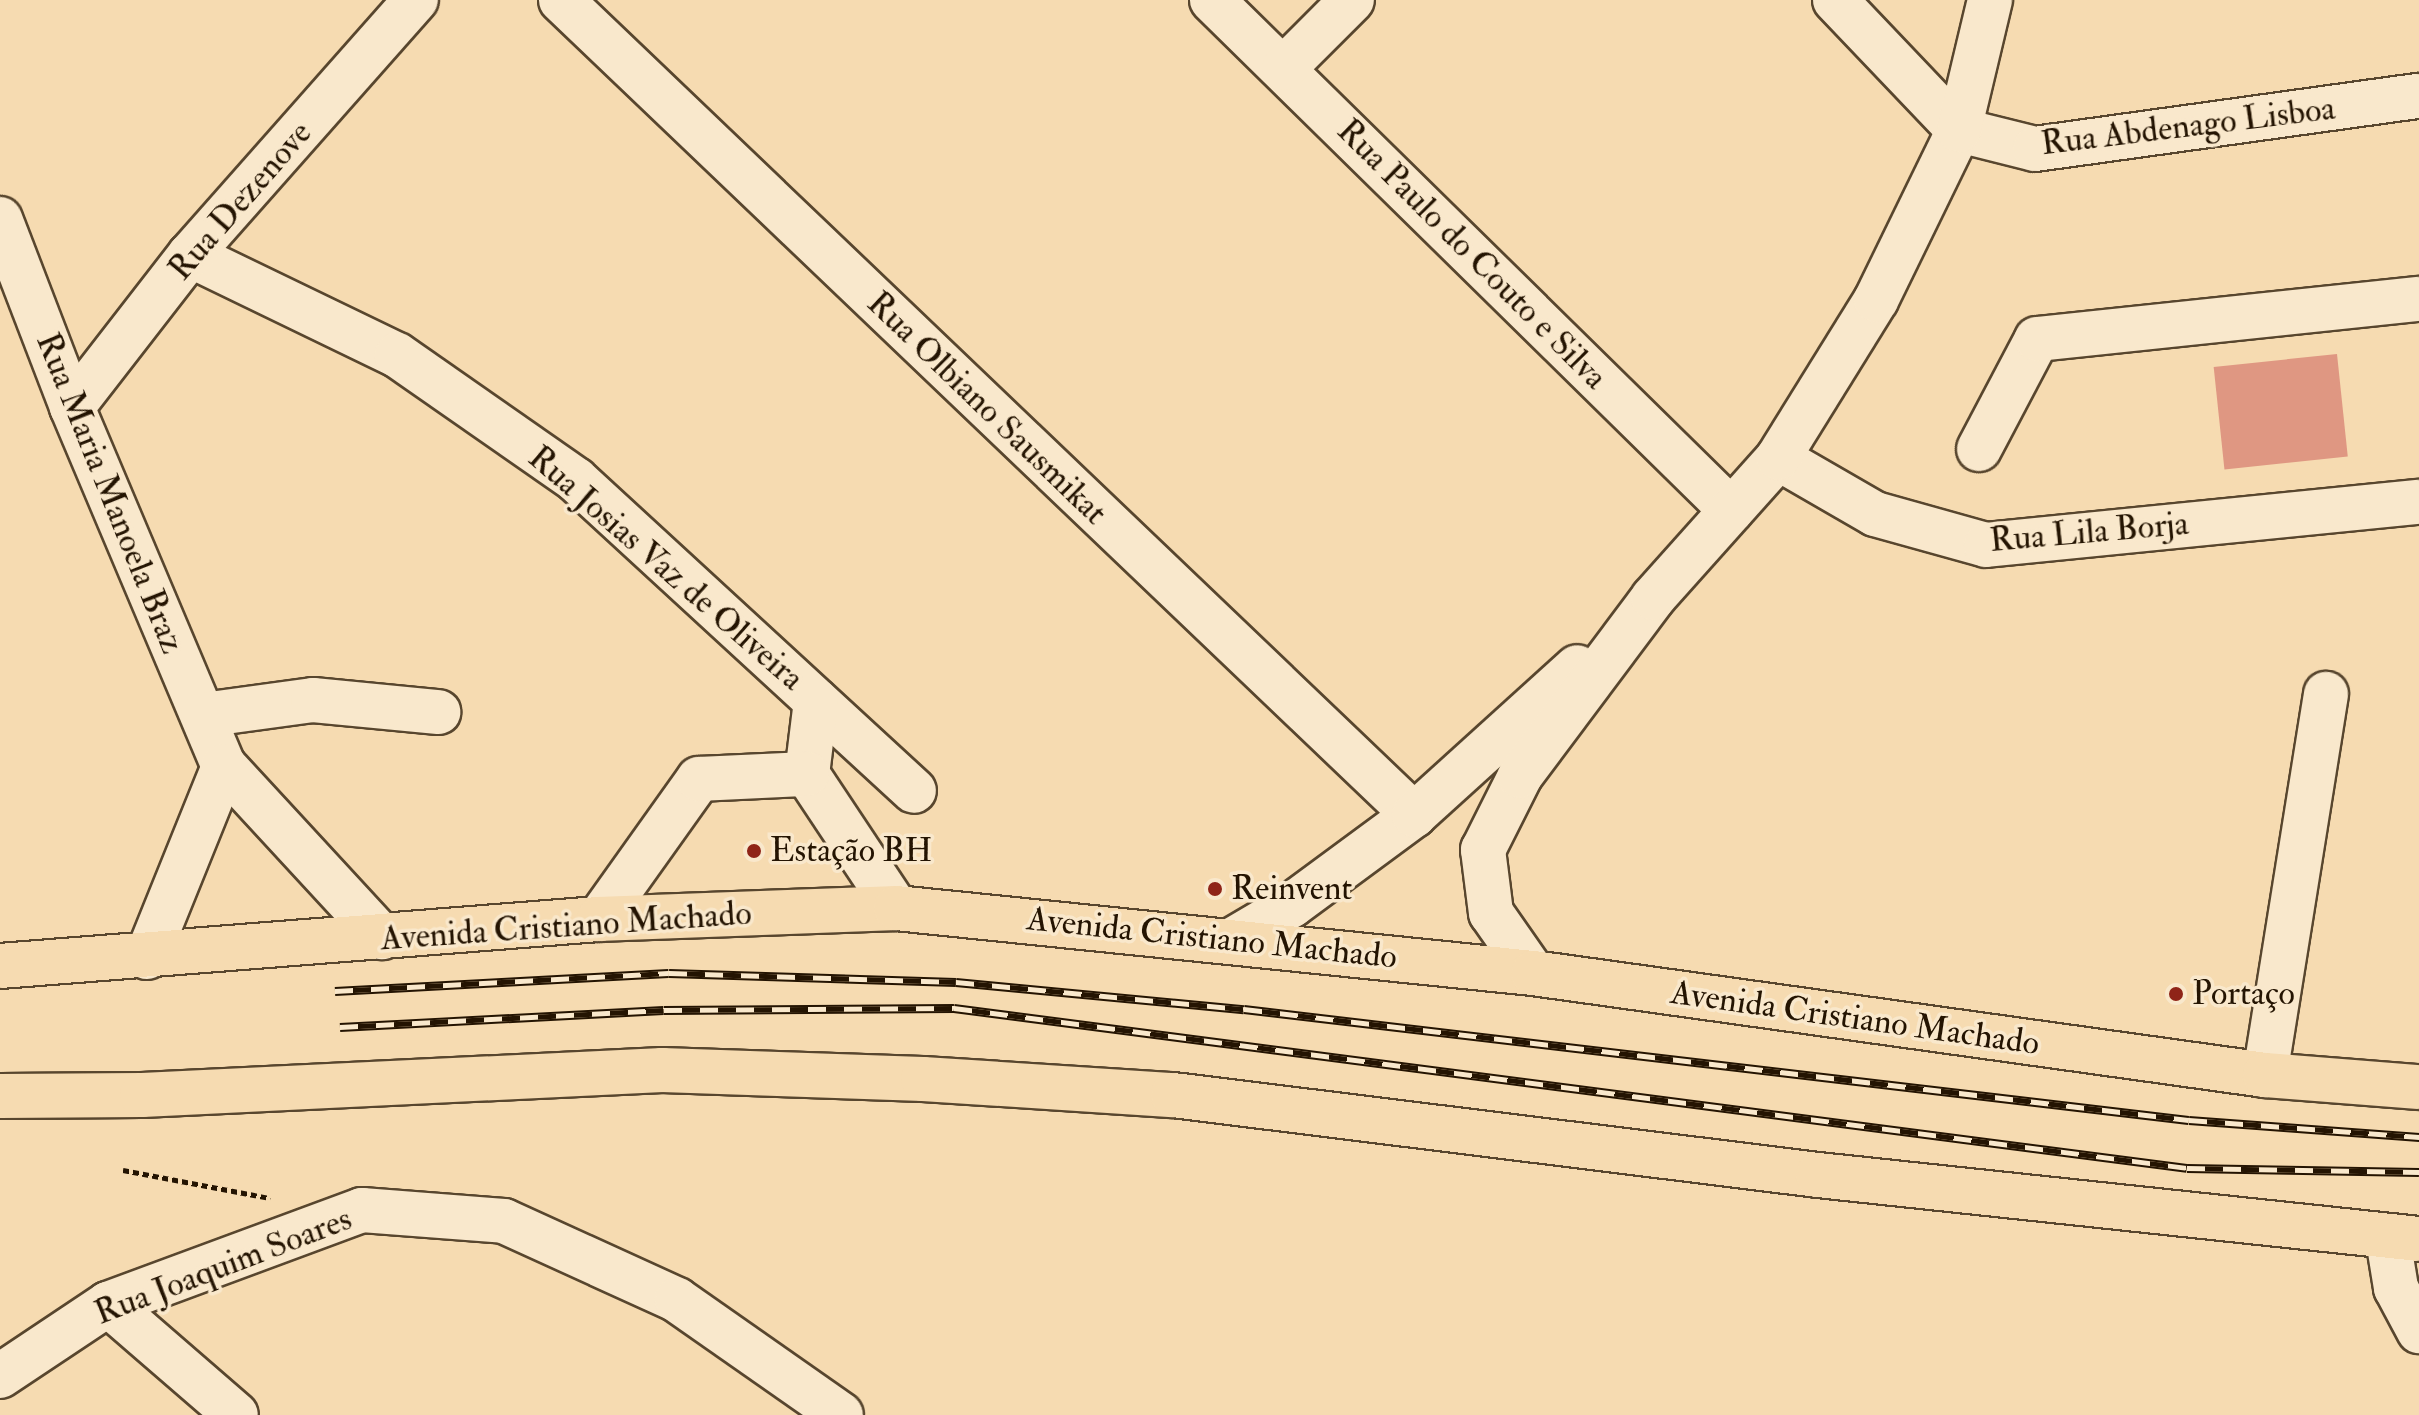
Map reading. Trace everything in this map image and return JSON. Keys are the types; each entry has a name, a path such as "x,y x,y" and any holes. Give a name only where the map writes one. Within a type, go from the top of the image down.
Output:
{"highway":[{"name":"Avenida Cristiano Machado","path":"0,966 147,957 599,919 896,908 1236,938 1533,973 2265,1075 2419,1087"},
{"path":"0,1096 142,1095 662,1070 923,1079 1173,1095 2403,1239"},
{"path":"0,1125 142,1095"}],"street":[{"name":"Rua Dezenove","path":"72,407 190,255 416,0"},
{"name":"Rua Olbiano Sausmikat","path":"561,0 1414,815"},
{"name":"Rua Paulo do Couto e Silva","path":"1212,0 1731,510"},
{"path":"1284,68 1352,0"},
{"path":"1835,0 1959,130"},
{"path":"1533,973 1491,913 1483,850 1520,776 1653,598 1778,458 1876,300 1959,130 1990,0"},
{"name":"Rua Abdenago Lisboa","path":"1959,130 2035,149 2419,96"},
{"name":"Rua Maria Manoela Braz","path":"0,219 72,407 224,766 382,937"},
{"name":"Rua Josias Vaz de Oliveira","path":"190,255 397,355 576,480 914,791"},
{"path":"1979,449 2037,339 2419,299"},
{"name":"Rua Lila Borja","path":"1778,458 1875,514 1986,545 2419,502"},
{"path":"1236,938 1292,905 1414,815 1653,598"},
{"path":"2265,1075 2326,694"},
{"path":"203,715 313,700 438,712"},
{"path":"816,701 807,774 896,908"},
{"path":"147,957 224,766"},
{"path":"599,919 699,779 807,774"},
{"name":"Rua Joaquim Soares","path":"0,1376 108,1304 362,1210 504,1221 677,1300 841,1415"},
{"path":"2403,1239 2396,1288 2419,1331"},
{"path":"108,1304 236,1415"}],"path":[{"path":"123,1170 277,1199"}],"building":[{"path":"2337,354 2348,456 2224,469 2214,367"}],"railway":[{"path":"335,991 669,973 956,982 1244,1009 2189,1120 2419,1137"},
{"path":"340,1027 664,1010 954,1008 2187,1168 2419,1172"}],"place":[{"name":"Estação BH","path":"754,851"},
{"name":"Reinvent","path":"1215,889"},
{"name":"Portaço","path":"2176,994"}]}
